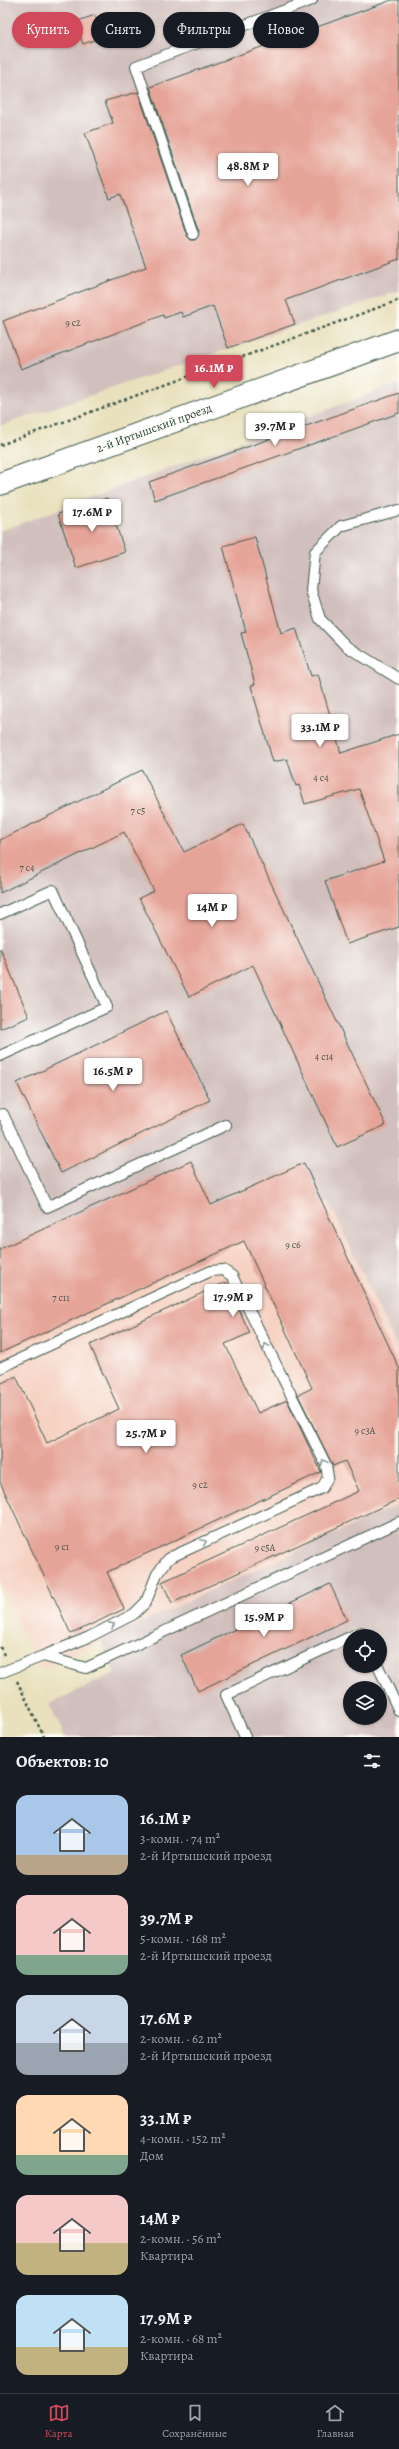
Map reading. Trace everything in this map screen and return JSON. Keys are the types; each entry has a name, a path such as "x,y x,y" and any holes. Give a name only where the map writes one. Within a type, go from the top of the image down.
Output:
{"main road":[{"name":"2-й Иртышский проезд","path":"0,484 399,340"}],"lane":[{"path":"194,234 136,66 312,0"},
{"path":"399,510 341,526 315,552 311,590 320,619 346,646 399,679"},
{"path":"0,914 53,890 107,1007 0,1056"},
{"path":"1,1112 47,1207 226,1125"},
{"path":"0,1368 211,1271 223,1270 232,1276 326,1465 328,1477 322,1488 170,1558 157,1574 146,1602 134,1614 89,1637 0,1673"},
{"path":"43,1656 86,1668 399,1522"},
{"path":"245,1737 226,1695 343,1640"},
{"path":"381,1673 399,1711"}],"path":[{"path":"0,445 399,300"},
{"path":"11,1669 44,1737"}],"shaded area":[{"path":"0,0 399,0 399,291 0,426"},
{"path":"399,383 399,1352 329,1201 0,1353 0,531"},
{"path":"329,1201 399,1352 399,1504 40,1670 0,1583 0,1353"},
{"path":"399,1504 399,1737 65,1737 49,1704 115,1673 101,1641"}],"building":[{"path":"392,0 399,0 399,259 286,300 295,324 228,348 213,306 183,317 181,312 164,318 163,315 21,369 3,321 146,267 120,194 109,198 85,133 113,123 105,101 138,92 187,236 191,240 195,240 199,232 150,87 258,48 319,48 319,26"},
{"path":"91,16 91,41 83,44 83,19"},
{"path":"399,393 399,413 155,500 149,482"},
{"path":"107,498 125,552 76,568 58,514"},
{"path":"255,537 281,633 296,628 311,676 318,674 341,753 399,734 399,927 347,944 325,881 384,861 359,789 305,804 299,785 296,786 287,759 273,762 251,686 255,684 241,633 246,632 223,546"},
{"path":"142,770 184,852 243,824 386,1125 337,1147 253,965 189,997 139,898 154,891 124,832 0,893 0,840"},
{"path":"0,948 29,1017 0,1029"},
{"path":"166,1011 210,1100 61,1173 17,1083"},
{"path":"191,1161 211,1205 304,1163 399,1368 399,1499 172,1603 162,1582 359,1491 345,1461 333,1466 298,1395 312,1388 244,1241 0,1353 0,1249"},
{"path":"226,1282 250,1333 225,1344 258,1413 287,1400 321,1472 107,1572 124,1609 71,1634 0,1482 0,1384 16,1376 47,1443 119,1409 90,1345"},
{"path":"330,1584 347,1620 198,1691 181,1655"}]}
